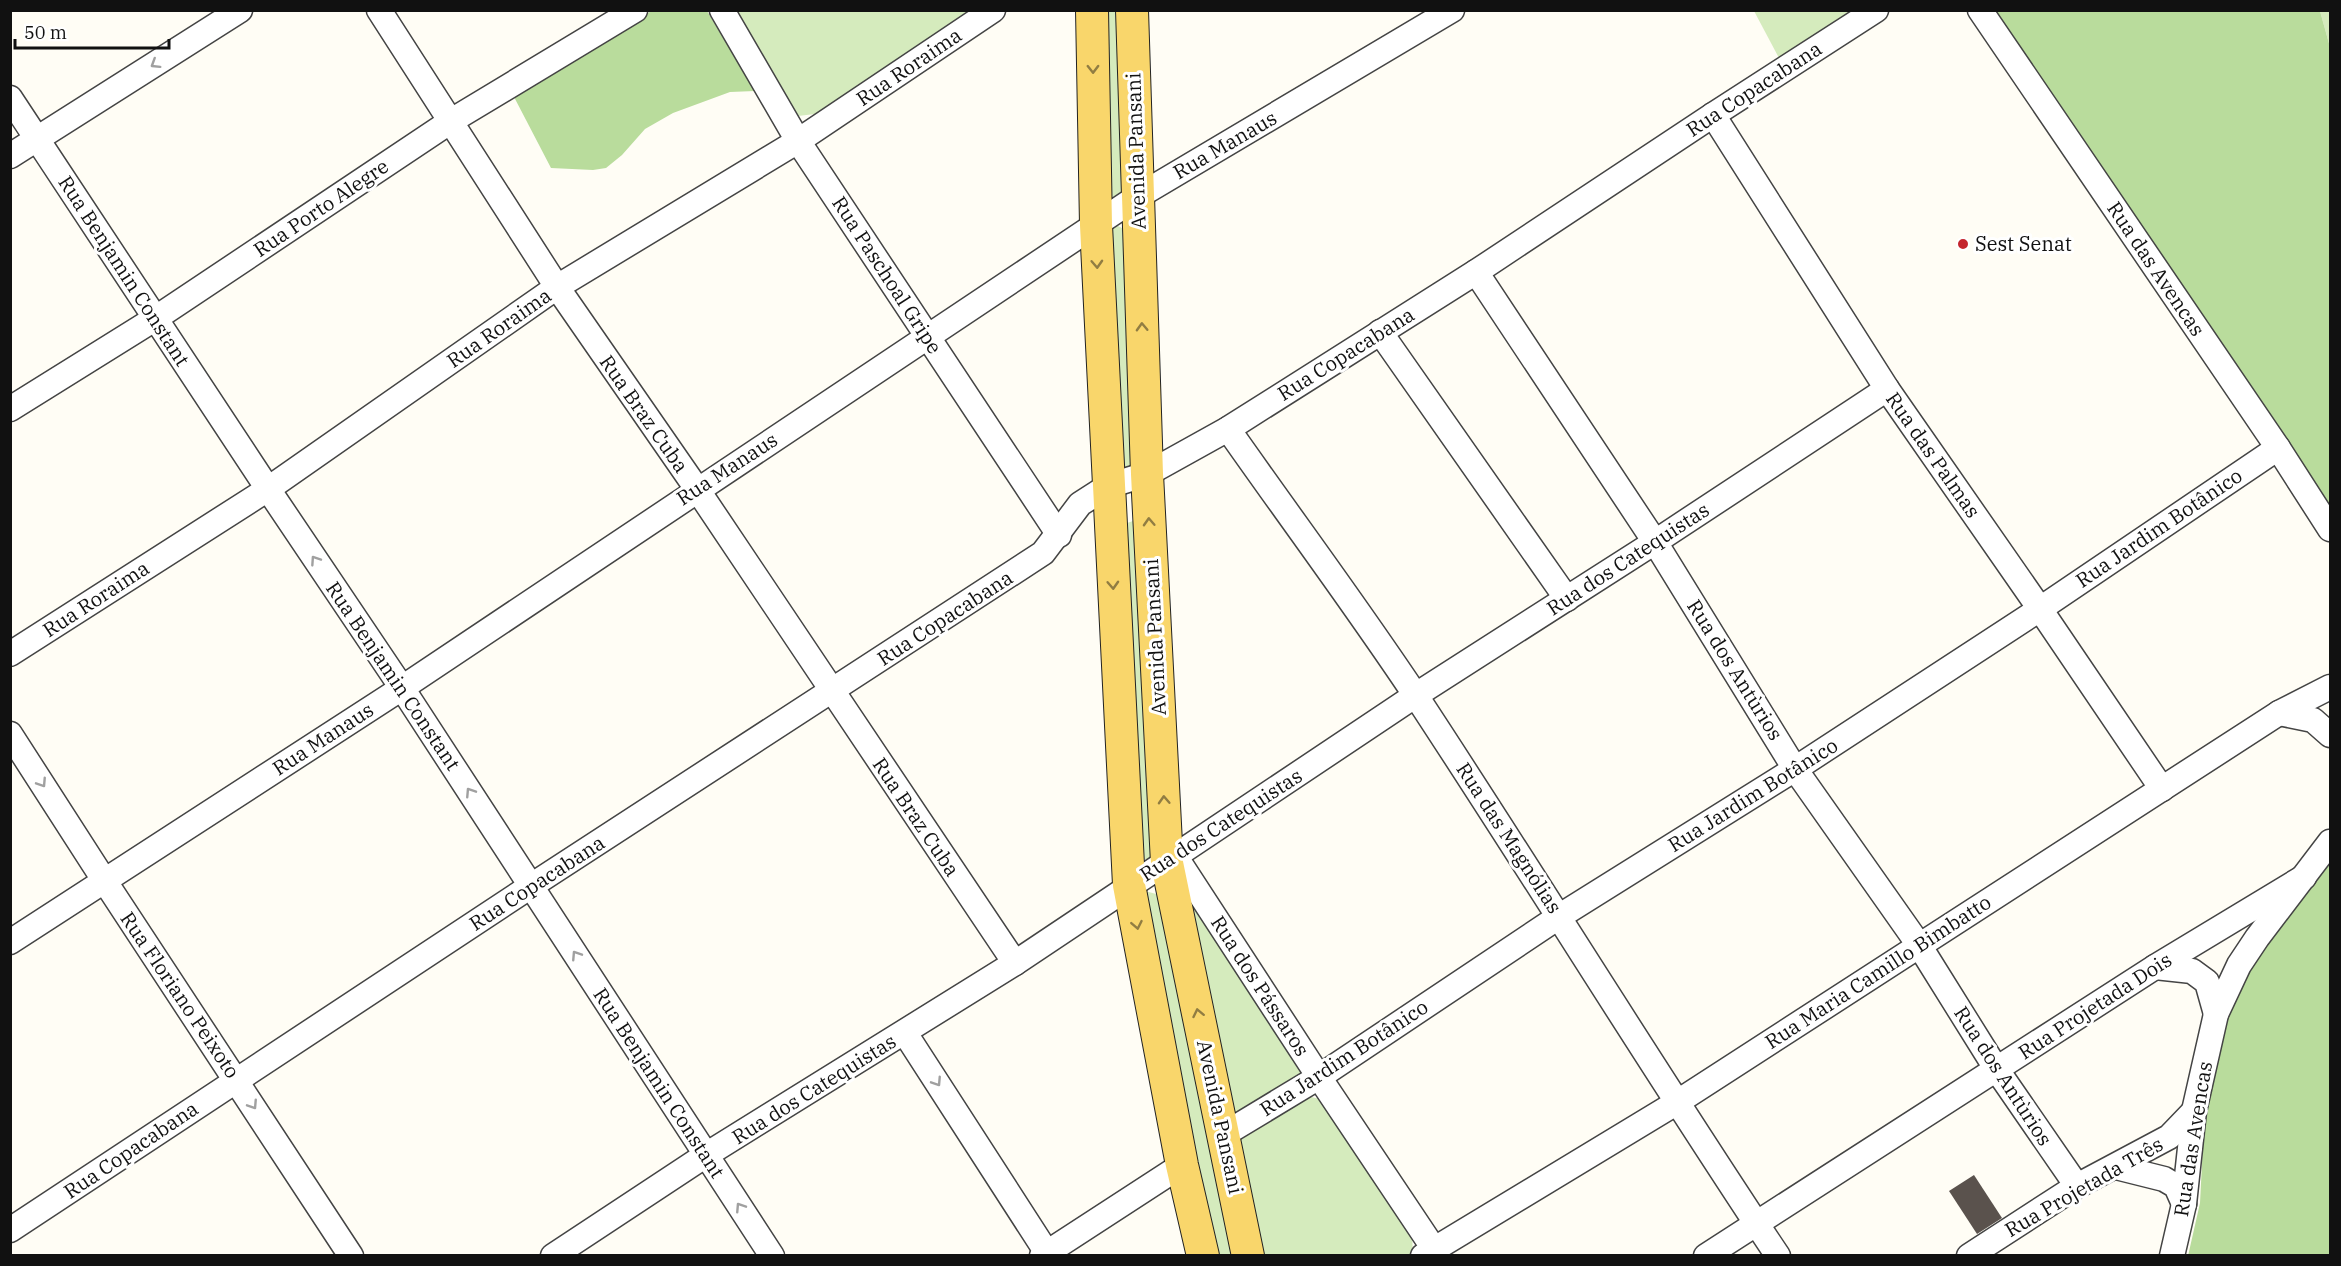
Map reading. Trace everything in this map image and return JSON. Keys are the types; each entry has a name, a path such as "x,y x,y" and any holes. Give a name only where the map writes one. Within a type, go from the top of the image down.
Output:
{"main road":[{"name":"Avenida Pansani","path":"1092,10 1096,225 1129,885 1182,1165 1203,1256"},
{"name":"Avenida Pansani","path":"1132,10 1147,474 1170,854 1248,1256"}],"street":[{"path":"10,156 240,10"},
{"name":"Rua Braz Cuba","path":"379,10 557,287 697,489 831,693 1015,963"},
{"name":"Rua Porto Alegre","path":"10,409 156,318 451,121 635,10"},
{"name":"Rua Paschoal Gripe","path":"722,10 798,141 1059,535"},
{"name":"Rua Roraima","path":"10,654 268,489 557,287 798,141 993,10"},
{"name":"Rua Manaus","path":"10,942 402,688 1137,196 1452,10"},
{"name":"Rua Copacabana","path":"10,1230 531,886 1043,553 1059,535 1080,504 1108,486 1147,474 1228,429 1476,272 1876,10"},
{"name":"Rua das Avencas","path":"1980,10 2331,529"},
{"name":"Rua Benjamin Constant","path":"10,98 402,688 772,1256"},
{"name":"Rua das Palmas","path":"1713,115 1887,389 2162,789"},
{"name":"Rua dos Antùrios","path":"1476,272 1655,542 1795,769 1919,945 1997,1070 2077,1186"},
{"path":"1380,332 1567,598"},
{"name":"Rua dos Catequistas","path":"553,1256 706,1155 1015,963 1170,854 1655,542 1887,389"},
{"name":"Rua das Magnólias","path":"1228,429 1416,695 1560,916 1676,1103 1778,1256"},
{"name":"Rua Jardim Botânico","path":"1223,1135 1319,1077 1560,916 1795,769 2040,609 2278,448"},
{"name":"Rua Maria Camillo Bimbatto","path":"1429,1252 1676,1103 2279,713 2331,687"},
{"path":"2279,713 2313,720 2331,735"},
{"name":"Rua Floriano Peixoto","path":"10,734 351,1256"},
{"name":"Rua das Avencas","path":"2172,1256 2184,1204 2194,1111 2216,1014 2240,964 2257,938 2331,842"},
{"name":"Rua dos Pássaros","path":"1170,854 1319,1077 1429,1252"},
{"name":"Rua Projetada Dois","path":"1706,1256 2155,968 2304,877"},
{"path":"2155,968 2192,971 2207,982 2216,1014"},
{"path":"905,1033 1046,1254 1182,1165"},
{"name":"Rua Projetada Três","path":"1969,1256 2077,1186 2169,1137 2194,1111"},
{"path":"2116,1167 2164,1179 2176,1186 2184,1204"}],"green space":[{"path":"653,10 707,11 755,91 730,92 673,113 645,129 622,155 606,168 593,170 551,168 513,95"},
{"path":"731,11 975,11 815,114 798,116"},
{"path":"1100,11 1121,11 1123,194 1115,198 1110,197"},
{"path":"1754,11 1853,11 1779,58"},
{"path":"1996,11 2320,11 2330,47 2330,513"},
{"path":"2320,11 2330,11 2330,47"},
{"path":"1116,225 1126,230 1134,466 1121,470 1106,230"},
{"path":"1139,519 1153,856 1149,859 1141,859 1117,520 1127,523"},
{"path":"2330,853 2330,1255 2188,1256 2200,1203 2205,1104 2225,1016 2246,966"},
{"path":"1145,891 1160,895 1237,1255 1211,1255"},
{"path":"1189,903 1193,903 1301,1070 1299,1077 1235,1115"},
{"path":"1307,1096 1320,1099 1412,1236 1413,1253 1409,1256 1257,1255 1235,1147 1241,1134"}],"building":[{"path":"1974,1175 2002,1218 1977,1234 1949,1191"}],"place":[{"name":"Sest Senat","path":"1963,244"}]}
